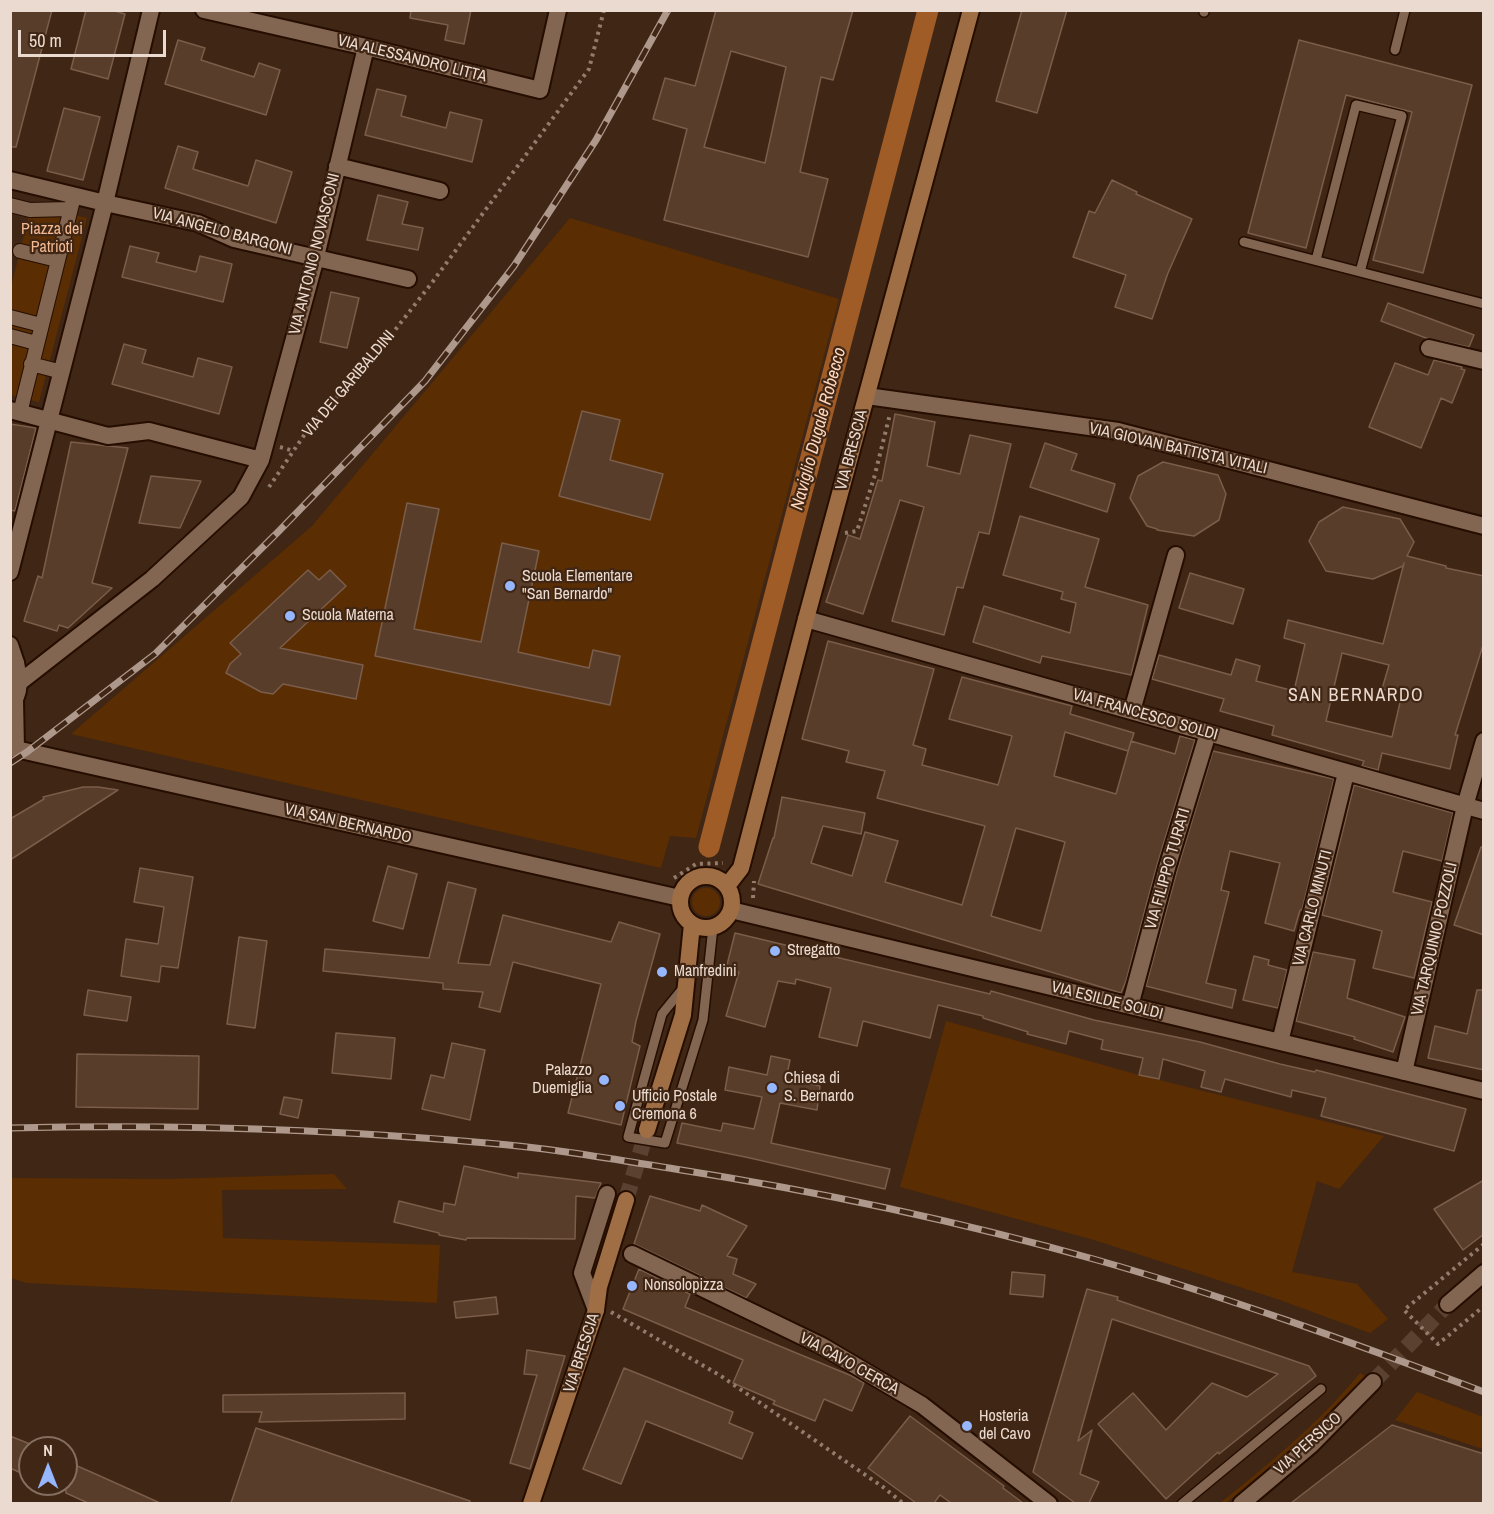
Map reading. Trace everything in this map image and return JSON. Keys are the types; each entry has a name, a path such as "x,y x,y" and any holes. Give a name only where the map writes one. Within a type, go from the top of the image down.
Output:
{"main road":[{"name":"VIA BRESCIA","path":"727,886 741,868 971,10"},
{"path":"712,876 727,886 731,893 731,910 721,924 706,928 692,924 682,913 680,898 688,882 695,878 712,876"},
{"path":"647,1130 682,1015 692,924"},
{"name":"VIA BRESCIA","path":"531,1503 597,1310 599,1287 627,1200"}],"street":[{"path":"10,572 105,203 151,10"},
{"name":"VIA ALESSANDRO LITTA","path":"204,10 540,90 558,10"},
{"name":"VIA ANTONIO NOVASCONI","path":"261,460 315,257 366,47"},
{"path":"337,166 440,191"},
{"path":"10,180 72,202"},
{"path":"10,205 30,210 72,202 105,203"},
{"path":"10,645 20,682 152,579 241,497 261,460 149,431 108,436 15,412 24,390 72,202"},
{"name":"VIA ANGELO BARGONI","path":"105,203 198,223 234,239 408,279"},
{"path":"20,251 57,260"},
{"path":"10,317 41,325"},
{"path":"10,336 36,343"},
{"path":"1429,348 1484,362"},
{"path":"31,364 62,372"},
{"path":"10,386 24,390"},
{"name":"VIA GIOVAN BATTISTA VITALI","path":"867,396 1118,431 1484,526"},
{"path":"1132,711 1176,555"},
{"name":"VIA FRANCESCO SOLDI","path":"806,619 1484,811"},
{"name":"VIA SAN BERNARDO","path":"20,682 13,703 13,748 680,898"},
{"name":"VIA FILIPPO TURATI","path":"1130,1006 1167,868 1208,733"},
{"name":"VIA TARQUINIO POZZOLI","path":"1404,1072 1465,806 1484,741"},
{"name":"VIA CARLO MINUTI","path":"1280,1042 1346,773"},
{"name":"VIA ESILDE SOLDI","path":"731,910 1484,1091"},
{"path":"597,1310 582,1273 607,1194"},
{"name":"VIA CAVO CERCA","path":"632,1254 822,1346 922,1405 1049,1503"},
{"path":"1448,1304 1484,1273"},
{"name":"VIA PERSICO","path":"1241,1503 1311,1445 1373,1382"}],"lane":[{"path":"1395,50 1405,10"},
{"path":"1316,260 1356,105 1402,116 1360,272"},
{"path":"1244,242 1484,304"},
{"path":"685,985 662,1014 628,1137 665,1143 702,1020 713,927"},
{"name":"VIA PERSICO","path":"1182,1503 1321,1389"}],"path":[{"name":"VIA DEI GARIBALDINI","path":"268,488 314,422 370,362 431,284 589,69 604,10"},
{"path":"597,1310 609,1310 721,1376 904,1503"}],"green space":[{"name":"Piazza dei Patrioti","path":"10,198 87,218 39,402 11,395 11,287 30,211 11,205"},
{"path":"570,218 839,299 696,838 670,836 661,868 71,734 312,526"},
{"path":"706,888 716,892 720,902 716,912 706,916 696,912 692,902 696,892"},
{"path":"946,1021 1139,1075 1384,1136 1339,1189 1317,1181 1292,1272 1357,1284 1388,1319 1370,1333 1280,1300 1094,1240 900,1187"},
{"path":"334,1174 347,1189 222,1190 223,1238 440,1245 437,1303 27,1283 11,1278 11,1178 167,1179"},
{"path":"1360,1373 1367,1377 1314,1434 1226,1503 1219,1504 1311,1426"},
{"path":"1417,1392 1483,1417 1483,1449 1395,1420"}],"building":[{"path":"10,10 52,10 16,147 10,147"},
{"path":"86,10 111,10 125,14 108,79 71,69"},
{"path":"411,10 471,10 464,44 445,40 448,25 410,18"},
{"path":"716,10 853,10 833,80 821,77 800,172 828,179 808,257 664,220 687,129 653,119 665,78 695,86","holes":["731,51 786,67 765,163 704,147"]},
{"path":"1022,10 1067,10 1037,113 996,101"},
{"path":"178,40 205,48 201,60 254,77 259,63 280,70 266,115 165,84"},
{"path":"1299,40 1472,85 1423,273 1373,260 1412,112 1346,95 1306,248 1248,233"},
{"path":"377,89 406,96 401,116 446,128 450,112 482,120 472,162 365,135"},
{"path":"64,108 100,117 83,180 47,171"},
{"path":"178,146 198,152 193,169 248,186 256,160 292,172 276,223 165,188"},
{"path":"1112,180 1137,192 1136,194 1192,219 1168,273 1152,319 1115,307 1126,275 1073,257 1089,211 1095,213"},
{"path":"378,195 408,202 402,224 423,228 418,250 367,240"},
{"path":"130,246 159,253 156,262 196,272 200,256 232,264 223,302 122,277"},
{"path":"331,292 359,298 347,348 320,342"},
{"path":"1388,303 1474,335 1469,347 1426,338 1381,321"},
{"path":"124,344 146,350 142,363 193,377 198,358 232,367 219,414 112,384"},
{"path":"1434,360 1462,367 1461,369 1465,370 1452,403 1441,398 1421,448 1369,427 1395,363 1428,375"},
{"path":"582,411 620,420 610,460 663,474 650,520 559,496"},
{"path":"895,414 935,422 927,466 960,474 970,435 1011,444 989,534 979,532 963,588 957,587 944,635 892,621 924,507 900,500 863,614 826,602 848,535 860,539 878,480 882,481"},
{"path":"10,424 36,428 15,511 10,510"},
{"path":"71,442 128,448 92,583 112,588 68,628 59,625 57,631 24,621 38,576 42,578"},
{"path":"1045,443 1077,454 1071,470 1115,484 1107,512 1030,487"},
{"path":"1163,462 1218,475 1226,494 1219,520 1194,536 1157,530 1147,526 1130,498 1138,476"},
{"path":"151,476 201,481 180,528 139,523"},
{"name":"Scuola Elementare \"San Bernardo\"","path":"407,503 439,509 414,629 481,642 502,543 539,551 518,652 589,668 593,650 620,656 610,705 375,656"},
{"path":"1343,507 1400,519 1414,542 1407,556 1446,566 1446,568 1484,576 1484,642 1455,735 1458,735 1450,769 1382,753 1378,770 1362,766 1364,761 1272,735 1274,726 1220,711 1224,699 1152,679 1159,655 1231,675 1236,659 1260,666 1256,681 1294,691 1305,644 1284,638 1288,620 1383,644 1404,563 1403,566 1373,579 1326,571 1309,541 1319,522","holes":["1342,653 1389,665 1382,689 1402,694 1392,737 1326,721"]},
{"path":"1020,516 1099,539 1085,587 1148,605 1131,675 1042,656 1040,663 973,642 984,606 1070,633 1076,603 1061,599 1063,592 1003,575"},
{"name":"Scuola Materna","path":"308,570 319,580 330,570 346,586 280,648 363,665 356,699 283,684 273,694 261,692 226,673 230,664 241,654 230,643"},
{"path":"1190,573 1244,589 1233,624 1179,608"},
{"path":"828,641 934,669 913,745 926,749 922,765 998,785 1012,736 949,719 962,677 1072,706 1070,714 1134,733 1131,741 1175,754 1180,736 1195,740 1121,993 758,884 774,838 782,797 865,813 861,834 823,826 811,863 852,876 865,832 898,841 885,882 962,905 985,826 877,798 885,771 846,762 849,751 802,739","holes":["1065,732 1128,751 1129,748 1116,794 1054,776","1016,828 1065,842 1041,931 991,916"]},
{"path":"1213,751 1334,779 1302,910 1300,910 1294,931 1265,923 1280,863 1230,851 1221,890 1229,892 1206,983 1236,990 1232,1008 1146,986"},
{"path":"1354,785 1453,813 1442,861 1403,851 1393,892 1432,902 1414,978 1373,968 1382,931 1322,915"},
{"path":"83,787 118,790 10,860 10,819 44,799 43,797"},
{"path":"1481,847 1484,848 1484,935 1454,925"},
{"path":"388,866 417,874 403,929 373,921"},
{"path":"140,868 193,877 178,968 161,966 159,982 121,976 126,939 158,944 164,907 134,902"},
{"path":"448,882 476,889 458,963 490,965 503,915 611,942 619,922 660,934 636,1021 632,1042 640,1046 621,1125 568,1113 601,984 513,962 500,1012 479,1007 483,992 443,989 443,983 323,971 325,949 429,958"},
{"path":"735,933 990,994 991,991 1094,1020 1200,1042 1466,1109 1454,1151 1321,1116 1326,1098 1292,1090 1291,1097 1225,1079 1221,1092 1201,1087 1205,1071 1163,1059 1159,1079 1139,1075 1143,1058 1101,1049 1103,1040 1069,1031 1066,1044 1027,1034 1028,1032 983,1018 983,1016 938,1005 930,1038 863,1021 857,1046 819,1037 831,988 796,979 795,984 778,981 765,1027 726,1016 739,972 726,969"},
{"path":"239,937 267,941 255,1028 227,1024"},
{"path":"1313,952 1355,960 1347,998 1405,1017 1393,1052 1354,1039 1355,1037 1296,1021"},
{"path":"1254,956 1269,960 1268,965 1287,970 1278,1008 1243,1000"},
{"path":"88,990 131,997 127,1021 84,1015"},
{"path":"1477,990 1484,990 1484,1070 1428,1058 1435,1026 1467,1034"},
{"path":"336,1033 395,1038 391,1079 332,1073"},
{"path":"452,1043 485,1050 470,1120 422,1109 431,1075 444,1078"},
{"path":"77,1054 199,1056 198,1109 76,1107"},
{"path":"771,1056 790,1060 786,1079 820,1086 817,1110 780,1103 771,1143 890,1169 885,1189 677,1143 682,1123 721,1131 723,1123 754,1129 762,1097 725,1090 729,1067 767,1075"},
{"path":"284,1097 302,1100 298,1118 280,1114"},
{"path":"464,1166 518,1178 518,1173 601,1183 595,1198 576,1196 575,1239 467,1238 466,1240 394,1222 399,1201 443,1212 444,1203 455,1205"},
{"path":"1484,1180 1484,1234 1463,1250 1434,1209"},
{"path":"650,1196 700,1211 702,1205 747,1226 727,1256 737,1259 733,1274 756,1284 746,1298 634,1244"},
{"path":"639,1269 690,1294 685,1307 864,1383 852,1411 824,1399 815,1421 773,1404 775,1401 733,1383 743,1360 623,1309"},
{"path":"1012,1272 1045,1275 1043,1297 1010,1294"},
{"path":"1087,1289 1118,1297 1117,1300 1309,1366 1316,1376 1219,1454 1218,1452 1166,1499 1098,1424 1133,1393 1166,1430 1212,1383 1247,1397 1278,1374 1112,1319 1078,1441 1092,1430 1080,1474 1099,1482 1089,1503 1075,1503 1033,1472"},
{"path":"496,1297 498,1314 456,1318 454,1302"},
{"path":"527,1350 565,1356 530,1469 510,1463 537,1375 524,1374"},
{"path":"624,1368 733,1412 729,1423 753,1433 742,1459 646,1421 621,1484 583,1469"},
{"path":"405,1393 405,1419 259,1422 262,1412 223,1412 223,1395"},
{"path":"910,1416 1004,1486 1003,1488 1023,1503 951,1503 940,1495 934,1503 916,1503 868,1468"},
{"path":"1392,1425 1484,1454 1484,1503 1291,1503"},
{"path":"256,1428 470,1501 470,1503 231,1503"},
{"path":"10,1436 18,1439 18,1472 10,1468"},
{"path":"78,1466 160,1503 88,1503 73,1496 78,1496"}],"waterway":[{"name":"Naviglio Dugale Robecco","path":"709,847 928,10"}],"tunnel":[{"path":"626,1200 647,1130"},
{"path":"1373,1382 1448,1304"}],"railway":[{"path":"10,763 155,654 425,381 514,266 596,140 668,10"},
{"path":"10,1128 249,1129 428,1138 558,1151 781,1187 940,1220 1146,1274 1243,1305 1484,1392"}],"place":[{"name":"Scuola Elementare \"San Bernardo\"","path":"510,586"},
{"name":"Scuola Materna","path":"290,616"},
{"name":"Stregatto","path":"775,951"},
{"name":"Manfredini","path":"662,972"},
{"name":"Palazzo Duemiglia","path":"604,1080"},
{"name":"Chiesa di S. Bernardo","path":"772,1088"},
{"name":"Ufficio Postale Cremona 6","path":"620,1106"},
{"name":"Nonsolopizza","path":"632,1286"},
{"name":"Hosteria del Cavo","path":"967,1426"}],"district":[{"name":"SAN BERNARDO","path":"1356,696"}]}
